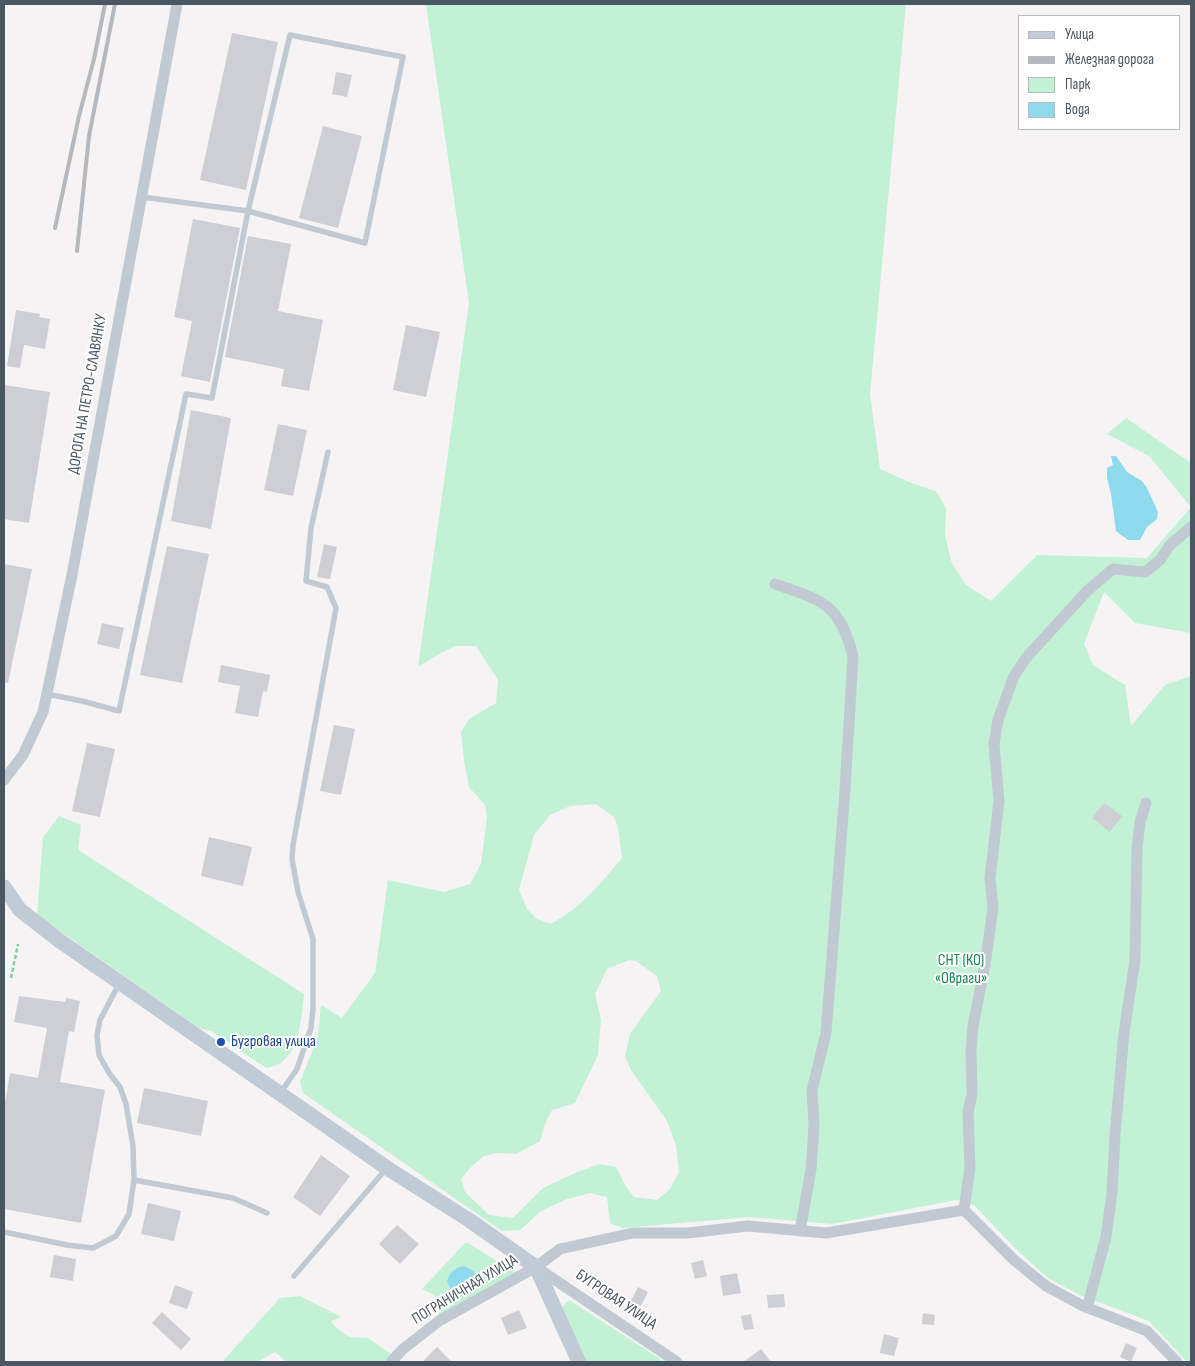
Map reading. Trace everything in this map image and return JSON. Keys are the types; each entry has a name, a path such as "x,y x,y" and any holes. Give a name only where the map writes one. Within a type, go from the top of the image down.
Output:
{"street":[{"name":"ДОРОГА НА ПЕТРО-СЛАВЯНКУ","path":"4,780 23,755 42,712 72,575 177,4"},
{"path":"1177,1362 1147,1331 1087,1308 1046,1286 1014,1260 964,1210 970,1168 968,1112 972,1094 971,1051 973,1026 985,965 993,908 990,878 999,801 994,744 998,720 1014,676 1026,658 1088,590 1113,570 1144,572 1160,560 1170,545 1191,527"},
{"path":"774,584 824,603 839,617 848,636 853,656 846,790 826,1033 812,1090 814,1126 811,1168 800,1231"},
{"path":"1087,1308 1106,1237 1112,1193 1124,1033 1135,960 1137,849 1140,822 1146,803"},
{"path":"6,896 32,921 60,941 387,1168 469,1220 536,1267 579,1362"},
{"name":"ПОГРАНИЧНАЯ УЛИЦА","path":"391,1362 402,1349 439,1321 536,1267 560,1249 633,1233 688,1233 748,1226 826,1233 964,1210"},
{"name":"БУГРОВАЯ УЛИЦА","path":"536,1267 677,1362"}],"lane":[{"path":"46,694 119,711 186,394 212,398 248,211 290,35 403,57 365,242 248,211 142,197"},
{"path":"280,1094 297,1068 311,1028 313,1008 313,939 298,892 292,859 336,608 327,587 306,581 311,528 328,452"},
{"path":"4,1232 67,1245 93,1248 116,1236 129,1214 134,1180 133,1146 126,1104 120,1087 109,1073 99,1055 97,1036 100,1020 120,982"},
{"path":"294,1276 387,1168"},
{"path":"134,1180 233,1198 267,1213"}],"path":[{"path":"11,978 18,944"}],"green space":[{"name":"СНТ (КО) «Овраги»","path":"426,4 906,4 870,394 880,469 937,492 946,509 945,534 951,561 965,584 991,601 1037,555 1147,558 1191,507 1191,633 1135,623 1104,592 1084,644 1093,665 1125,685 1131,726 1165,685 1191,676 1191,1362 1187,1362 1149,1321 1080,1295 1049,1279 1016,1249 974,1205 956,1200 832,1224 750,1217 623,1228 610,1223 607,1197 590,1193 567,1199 541,1211 520,1230 502,1231 303,1093 300,1082 318,1036 321,1005 342,1018 375,973 388,880 444,892 470,884 481,864 487,817 485,805 469,787 461,732 469,719 496,703 498,680 476,646 455,646 418,667 469,303","holes":["596,804 614,817 618,828 622,858 590,894 572,910 551,924 537,919 527,909 519,890 534,835 550,815 570,806","629,960 636,961 657,976 661,991 630,1034 625,1056 631,1070 667,1121 676,1145 679,1172 670,1189 657,1200 634,1197 625,1185 616,1167 600,1164 543,1188 513,1218 489,1215 465,1192 461,1179 484,1156 497,1153 516,1154 540,1141 546,1121 552,1110 575,1103 598,1055 601,1020 595,994 607,969"]},
{"path":"1126,418 1191,463 1191,507 1149,456 1107,434"},
{"path":"59,816 81,825 78,850 304,994 297,1039 286,1058 277,1065 266,1068 211,1031 199,1028 37,915 43,837"},
{"path":"466,1242 516,1273 435,1320 442,1308 434,1295 422,1289"},
{"path":"300,1296 341,1317 331,1321 335,1327 350,1337 368,1338 391,1354 384,1362 287,1362 275,1352 257,1362 222,1362 280,1298"},
{"path":"569,1300 665,1362 587,1362 562,1307"}],"water":[{"path":"1111,456 1116,456 1127,472 1142,481 1158,512 1157,519 1147,527 1140,540 1128,540 1116,531 1107,478 1107,468 1113,465"},
{"path":"464,1266 474,1272 479,1283 471,1293 462,1296 453,1292 447,1281 453,1271"}],"building":[{"path":"232,33 278,42 246,190 200,180"},
{"path":"336,72 352,75 347,97 332,94"},
{"path":"323,126 362,136 338,228 299,218"},
{"path":"193,219 240,228 210,382 181,376 192,321 174,317"},
{"path":"248,236 291,244 278,311 323,320 309,391 281,386 284,369 225,357"},
{"path":"16,310 40,314 39,317 50,319 45,349 24,345 20,368 7,366"},
{"path":"406,325 440,332 426,397 393,390"},
{"path":"4,385 50,392 29,523 4,519"},
{"path":"191,410 231,418 211,529 171,521"},
{"path":"278,424 307,430 293,496 264,490"},
{"path":"324,544 337,547 330,579 317,577"},
{"path":"167,546 209,554 182,683 140,675"},
{"path":"4,564 32,569 8,683 4,682"},
{"path":"102,623 124,628 119,649 97,644"},
{"path":"221,665 270,675 267,692 263,691 258,717 235,713 240,686 218,682"},
{"path":"334,725 355,729 341,795 320,791"},
{"path":"87,743 115,749 100,817 72,811"},
{"path":"1104,803 1122,816 1110,832 1092,818"},
{"path":"209,837 252,847 243,886 201,876"},
{"path":"19,996 65,1002 66,998 80,1001 74,1032 69,1031 60,1082 105,1090 81,1223 4,1209 4,1109 10,1073 38,1078 47,1028 14,1022"},
{"path":"144,1088 208,1101 201,1136 137,1123"},
{"path":"321,1155 350,1176 320,1216 293,1197"},
{"path":"148,1203 181,1211 174,1241 141,1234"},
{"path":"397,1225 419,1244 400,1264 379,1244"},
{"path":"54,1255 76,1259 73,1281 50,1277"},
{"path":"703,1260 707,1276 695,1279 691,1263"},
{"path":"737,1273 741,1293 723,1296 720,1276"},
{"path":"175,1285 193,1292 187,1309 169,1303"},
{"path":"638,1287 648,1292 641,1306 631,1301"},
{"path":"784,1294 785,1307 768,1308 767,1295"},
{"path":"519,1310 527,1328 508,1335 501,1318"},
{"path":"162,1312 191,1339 181,1350 152,1323"},
{"path":"923,1313 935,1315 934,1325 922,1324"},
{"path":"751,1314 754,1329 744,1330 741,1316"},
{"path":"884,1334 899,1338 894,1356 880,1353"},
{"path":"1126,1343 1137,1348 1131,1362 1120,1357"},
{"path":"437,1347 452,1362 422,1362"},
{"path":"761,1349 771,1362 743,1362"}],"railway":[{"path":"55,228 105,4"},
{"path":"77,251 89,136 115,4"}],"place":[{"name":"Бугровая улица","path":"221,1042"}]}
